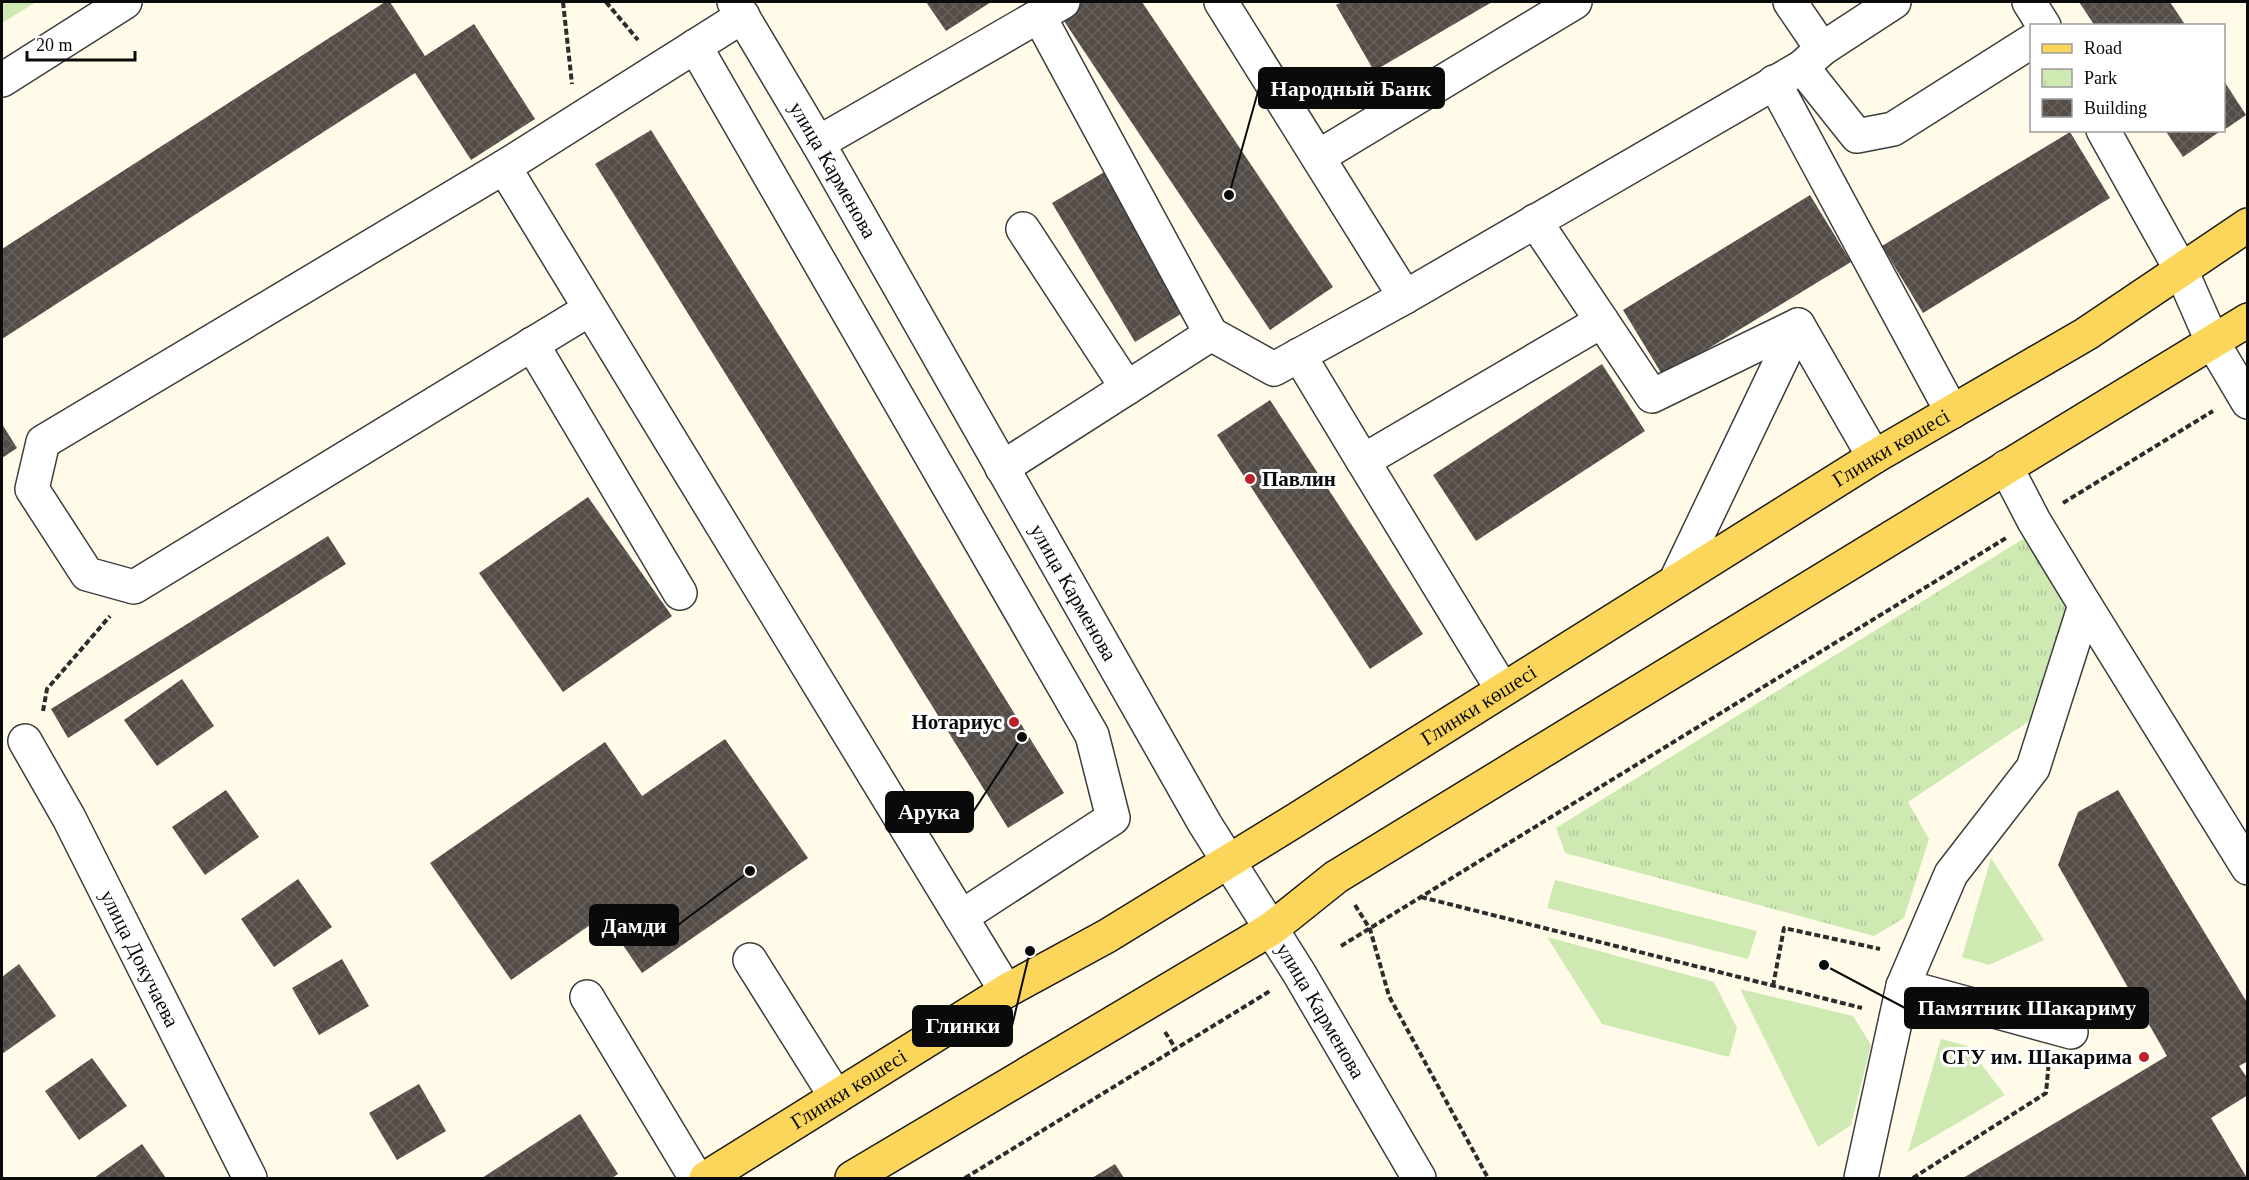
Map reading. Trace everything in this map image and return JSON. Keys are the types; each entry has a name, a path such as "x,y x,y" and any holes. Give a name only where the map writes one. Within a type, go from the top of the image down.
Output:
{"main road":[{"name":"Глинки көшесі","path":"706,1179 1006,992 1107,936 1874,457 2086,334 2180,268 2247,225"},
{"path":"852,1179 1271,929 1336,877 2124,393 2212,343 2247,320"}],"street":[{"path":"2,80 126,2"},
{"path":"1221,2 1405,297"},
{"path":"1318,157 1575,2"},
{"path":"1790,2 1799,66 1952,412"},
{"path":"818,143 1051,9 1211,334 1274,369 1405,297 1799,66 1894,2"},
{"path":"2029,2 2043,24"},
{"path":"590,309 134,587 87,574 32,489 42,442 504,167 695,46 738,9"},
{"name":"улица Карменова","path":"738,9 818,143 1227,860 1271,929 1419,1179"},
{"path":"1799,66 1857,136 1893,129 2030,42"},
{"path":"695,46 1092,735 1113,818 961,917"},
{"path":"2104,132 2180,268 2212,343 2246,395"},
{"path":"504,167 1006,992"},
{"path":"1535,221 1652,396 1798,325"},
{"path":"1023,229 1127,388"},
{"path":"1363,461 1602,321"},
{"path":"1798,325 1874,457"},
{"path":"1676,580 1798,325"},
{"path":"1002,468 1211,334"},
{"path":"532,344 680,593"},
{"path":"1299,355 1502,689"},
{"path":"2006,467 2034,521 2247,868"},
{"path":"1861,1179 1910,971 1951,874 2033,768 2085,605"},
{"name":"улица Докучаева","path":"25,741 69,818 250,1179"},
{"path":"750,960 836,1097"},
{"path":"1910,971 2071,1032"},
{"path":"587,997 696,1179"}],"path":[{"path":"563,2 576,121"},
{"path":"606,2 660,68"},
{"path":"1341,946 2034,521 2246,395"},
{"path":"25,741 40,726 47,689 134,587"},
{"path":"1336,877 1370,929 1389,996 1488,1179"},
{"path":"1421,897 1898,1017"},
{"path":"1773,986 1784,928 1910,971"},
{"path":"965,1179 1272,990"},
{"path":"1913,1179 2046,1093 2049,1064"}],"green space":[{"path":"2,2 36,2 2,23"},
{"path":"2031,534 2073,610 2035,717 1908,802 1929,839 1904,918 1874,936 1565,853 1556,828"},
{"path":"1991,858 2044,940 1989,965 1962,957"},
{"path":"1555,880 1757,931 1748,959 1547,908"},
{"path":"1547,937 1714,982 1737,1028 1729,1057 1602,1024"},
{"path":"1740,989 1853,1016 1871,1045 1851,1125 1818,1147"},
{"path":"1941,1039 1967,1046 2005,1095 1908,1152"}],"building":[{"path":"385,2 390,2 425,56 474,24 535,119 471,160 415,73 2,339 2,249"},
{"path":"926,2 991,2 946,31"},
{"path":"1080,2 1142,2 1333,287 1270,330 1060,15"},
{"path":"1342,2 1492,2 1374,71 1336,5"},
{"path":"2079,2 2170,2 2185,24 2094,24"},
{"path":"2225,83 2246,115 2225,129"},
{"path":"651,130 1064,793 1008,828 595,164"},
{"path":"2070,132 2110,198 1923,313 1882,246"},
{"path":"2166,132 2219,132 2183,157"},
{"path":"1106,171 1189,309 1135,342 1052,203"},
{"path":"1810,195 1851,262 1663,376 1623,310"},
{"path":"1602,364 1645,431 1476,541 1433,475"},
{"path":"1270,400 1423,634 1370,669 1217,435"},
{"path":"2,424 17,448 2,458"},
{"path":"588,497 672,616 563,692 479,573"},
{"path":"328,536 346,564 68,738 51,709"},
{"path":"182,679 214,726 157,766 124,720"},
{"path":"725,739 808,858 642,973 603,916 511,980 430,863 605,742 642,796"},
{"path":"226,790 259,837 205,875 172,827"},
{"path":"2118,790 2248,1004 2248,1061 2239,1066 2248,1079 2248,1095 2211,1118 2247,1178 1963,1178 2167,1056 2058,865 2078,812"},
{"path":"298,879 332,927 274,967 241,919"},
{"path":"342,959 369,1006 319,1035 292,988"},
{"path":"19,964 56,1016 2,1054 2,977"},
{"path":"92,1058 127,1106 79,1140 45,1091"},
{"path":"419,1084 446,1131 397,1160 369,1113"},
{"path":"580,1114 618,1174 612,1178 482,1178"},
{"path":"142,1144 166,1178 94,1178"},
{"path":"1115,1164 1124,1178 1092,1178"}],"place":[{"name":"Народный Банк","path":"1229,195"},
{"name":"Павлин","path":"1250,479"},
{"name":"Нотариус","path":"1014,722"},
{"name":"Арука","path":"1022,737"},
{"name":"Дамди","path":"750,871"},
{"name":"Глинки","path":"1030,951"},
{"name":"Памятник Шакариму","path":"1824,965"},
{"name":"СГУ им. Шакарима","path":"2144,1057"}]}
